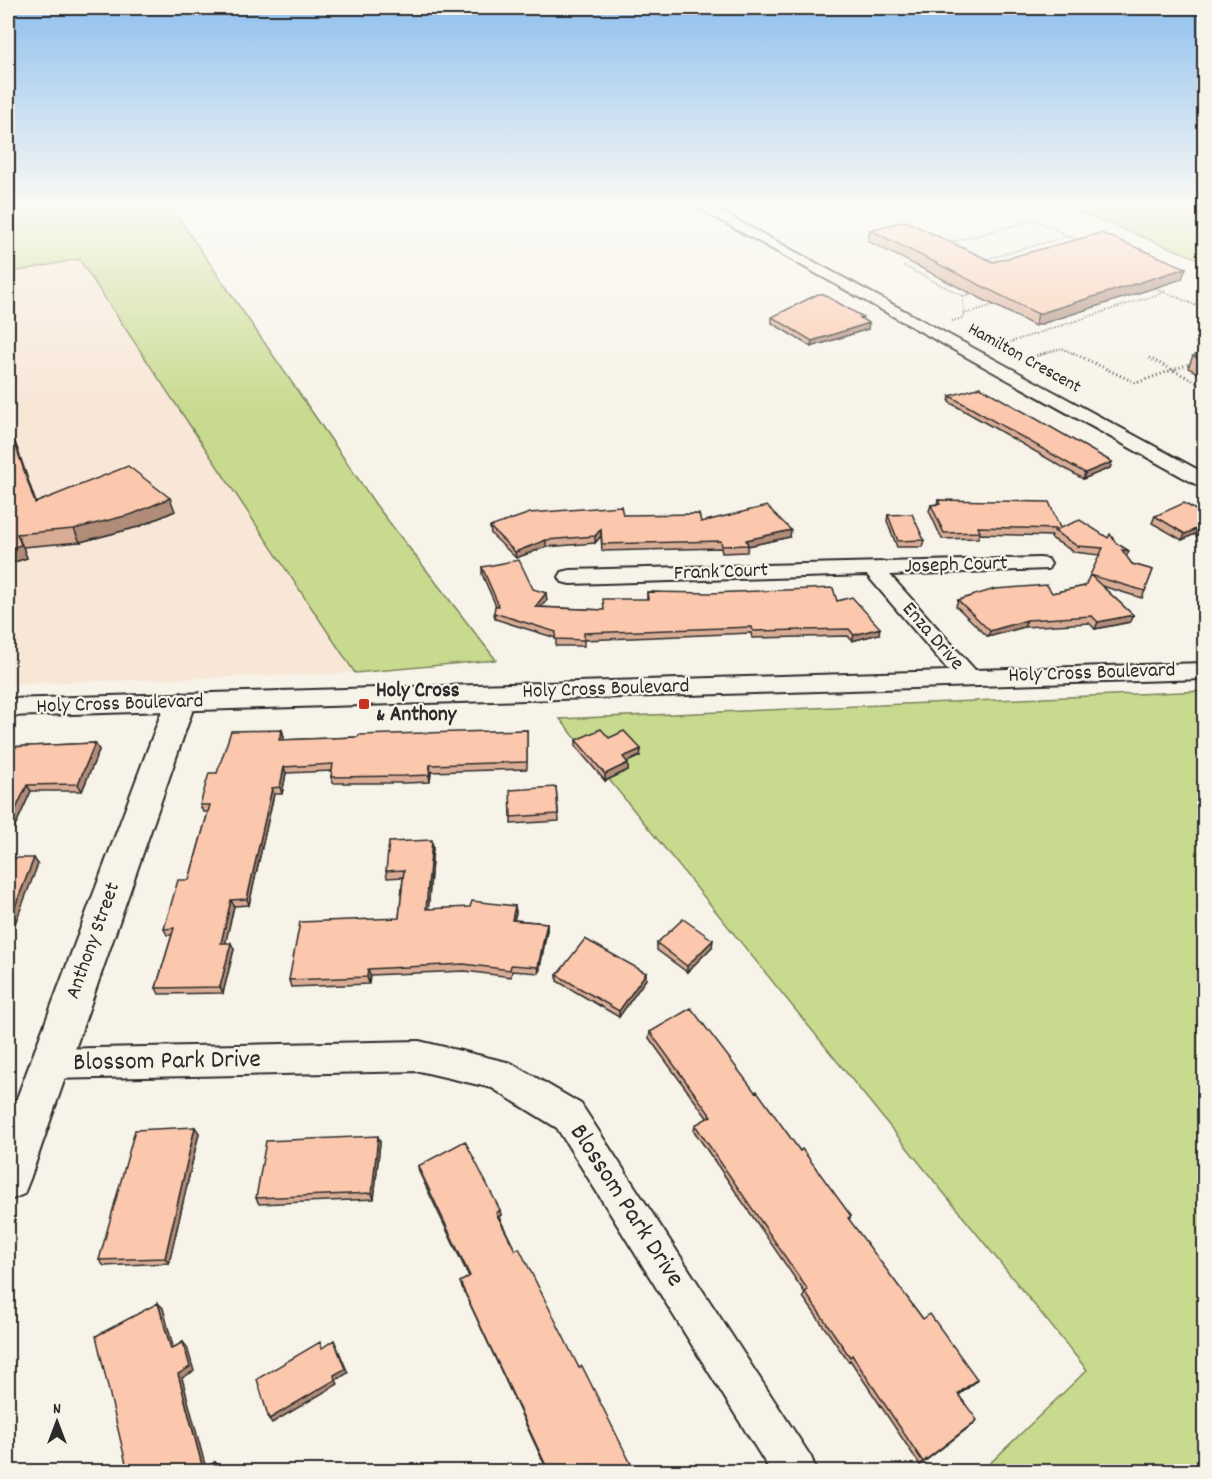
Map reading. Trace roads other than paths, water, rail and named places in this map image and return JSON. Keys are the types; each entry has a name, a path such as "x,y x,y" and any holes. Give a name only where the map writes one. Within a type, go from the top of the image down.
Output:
{"street":[{"name":"Hamilton Crescent","path":"823,273 1204,481"},
{"name":"Joseph Court","path":"872,568 1040,564"},
{"name":"Frank Court","path":"570,577 872,568"},
{"name":"Enza Drive","path":"872,568 968,678"},
{"name":"Holy Cross Boulevard","path":"8,708 1204,670"},
{"name":"Anthony Street","path":"8,1179 180,703"},
{"name":"Blossom Park Drive","path":"50,1064 419,1056 499,1074 569,1116 795,1472"}],"place":[{"name":"Holy Cross & Anthony","path":"364,704"}]}
